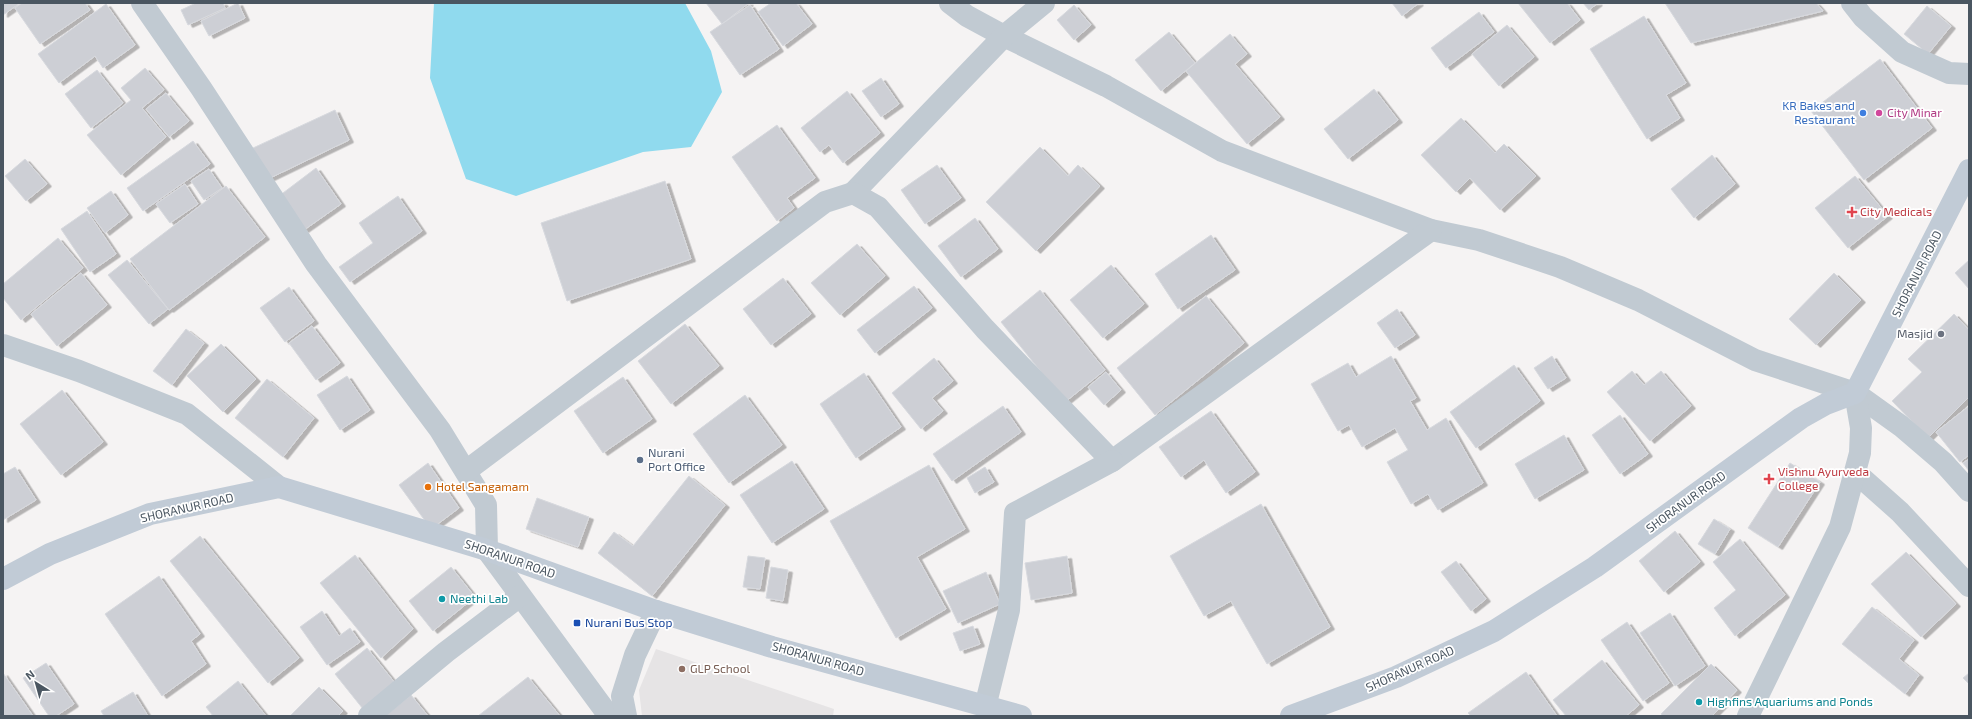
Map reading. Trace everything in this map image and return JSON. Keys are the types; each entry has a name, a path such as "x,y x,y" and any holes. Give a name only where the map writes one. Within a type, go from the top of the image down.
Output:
{"main road":[{"name":"SHORANUR ROAD","path":"1290,716 1396,678 1494,631 1595,568 1801,418 1826,404 1855,393 1969,170"},
{"name":"SHORANUR ROAD","path":"3,579 50,554 150,514 279,487 486,550 656,611 772,646 1021,716"}],"street":[{"path":"142,3 201,88 316,264 440,430 486,505 486,550 609,716"},
{"path":"950,3 967,16 1004,36 1106,86 1222,151 1431,230 1478,240 1560,267 1638,300 1754,360 1855,393 1901,426 1943,462 1969,491"},
{"path":"466,471 825,202 852,193 1004,36 1044,3"},
{"path":"1852,3 1863,17 1902,52 1950,73 1969,74"},
{"path":"852,193 878,207 985,329 1112,462"},
{"path":"985,707 1009,610 1015,513 1112,462 1431,230"},
{"path":"5,348 78,371 187,414 279,487"},
{"path":"1748,716 1840,527 1857,462 1860,428 1855,393"},
{"path":"1857,462 1900,512 1969,586"},
{"path":"369,716 446,652 520,596"},
{"path":"626,716 622,696 635,655 656,611"}],"shaded area":[{"name":"GLP School","path":"656,649 834,709 833,716 642,716 639,690"}],"water":[{"path":"434,3 685,3 711,51 722,92 691,147 643,152 516,196 466,179 430,78"}],"building":[{"path":"3,3 20,3 3,15"},
{"path":"22,3 85,3 90,10 40,44 15,8"},
{"path":"196,3 223,3 225,8 188,25 181,10"},
{"path":"238,3 245,18 209,36 201,21"},
{"path":"706,3 749,3 722,24"},
{"path":"771,3 796,3 812,24 783,46 758,12"},
{"path":"1392,3 1419,3 1402,16"},
{"path":"1518,3 1567,3 1580,20 1550,43"},
{"path":"1583,3 1598,3 1589,10"},
{"path":"1665,3 1816,3 1823,11 1691,43"},
{"path":"106,4 135,45 103,68 95,56 59,83 38,54"},
{"path":"750,5 779,49 740,75 710,32"},
{"path":"1074,5 1091,25 1074,40 1057,20"},
{"path":"1927,6 1951,26 1928,54 1904,34"},
{"path":"1479,12 1494,32 1446,68 1431,48"},
{"path":"1644,16 1686,83 1666,95 1680,118 1647,139 1590,49"},
{"path":"1507,25 1534,57 1499,86 1472,54"},
{"path":"1169,32 1195,63 1161,91 1135,60"},
{"path":"1230,34 1247,54 1235,64 1280,117 1247,144 1186,71"},
{"name":"City Minar","path":"1880,59 1932,128 1864,180 1811,111"},
{"path":"145,68 164,90 142,108 166,137 121,175 87,135 131,100 121,88"},
{"path":"97,70 123,103 91,128 65,94"},
{"path":"881,78 899,104 881,117 862,91"},
{"path":"1374,89 1398,120 1348,159 1324,129"},
{"path":"847,91 880,133 843,163 829,145 820,152 801,128"},
{"path":"166,93 189,121 169,137 146,109"},
{"path":"335,110 349,140 268,179 253,148"},
{"path":"1461,118 1495,153 1504,144 1536,176 1500,210 1470,178 1456,192 1421,155"},
{"path":"777,125 815,178 787,198 794,208 777,221 732,157"},
{"path":"193,141 210,164 143,211 127,188"},
{"path":"1040,147 1068,176 1078,165 1100,186 1036,251 986,202"},
{"path":"1712,155 1735,184 1694,218 1671,189"},
{"path":"25,159 47,184 26,201 5,176"},
{"path":"937,165 961,198 925,224 901,190"},
{"path":"316,168 341,204 304,230 279,196"},
{"path":"209,169 222,188 204,200 191,181"},
{"name":"City Medicals","path":"1855,176 1888,216 1848,248 1815,208"},
{"path":"665,181 691,259 567,301 541,223"},
{"path":"185,184 198,204 170,223 156,204"},
{"path":"226,186 265,237 169,310 130,259"},
{"path":"111,191 128,215 105,233 87,208"},
{"path":"398,196 422,231 350,282 339,267 373,243 359,223"},
{"path":"87,211 116,254 90,272 61,229"},
{"path":"975,218 998,249 961,277 938,246"},
{"path":"1211,235 1235,270 1178,309 1155,274"},
{"path":"58,238 83,268 21,320 3,298 3,284"},
{"path":"857,244 885,276 840,315 811,283"},
{"path":"127,260 168,309 149,324 108,275"},
{"path":"1969,260 1969,289 1955,273"},
{"path":"1111,265 1144,304 1103,338 1070,300"},
{"path":"81,273 107,305 57,346 31,314"},
{"path":"1834,273 1861,300 1816,345 1789,319"},
{"path":"783,278 811,314 771,345 743,309"},
{"path":"914,286 932,308 875,353 857,330"},
{"path":"289,287 314,321 285,342 260,308"},
{"path":"1040,290 1105,370 1065,402 1001,322"},
{"path":"1206,296 1244,343 1155,415 1117,368"},
{"path":"1397,309 1415,335 1395,348 1377,323"},
{"path":"1954,314 1969,330 1969,397 1928,438 1892,401 1922,372 1908,359"},
{"path":"685,324 719,366 671,404 638,361"},
{"path":"312,326 340,363 316,380 289,343"},
{"path":"186,329 204,343 172,385 153,371"},
{"path":"221,344 256,379 223,412 187,376"},
{"path":"1391,356 1416,398 1410,401 1427,430 1446,418 1483,483 1438,510 1428,494 1411,504 1387,462 1408,450 1395,428 1362,447 1349,425 1338,431 1311,384 1348,363 1356,377"},
{"path":"1552,356 1566,378 1548,389 1534,368"},
{"path":"934,358 953,381 932,398 943,411 921,429 892,393"},
{"path":"1514,365 1540,401 1476,448 1450,412"},
{"path":"1632,371 1644,385 1661,371 1691,406 1650,441 1607,392"},
{"path":"1106,372 1121,390 1104,405 1088,387"},
{"path":"864,373 901,427 856,458 820,404"},
{"path":"347,376 370,410 340,430 317,395"},
{"path":"623,377 652,419 603,453 574,411"},
{"path":"267,379 314,418 283,457 235,418"},
{"path":"62,390 103,442 61,475 20,424"},
{"path":"745,395 782,445 729,483 693,434"},
{"path":"1003,406 1021,432 952,481 933,454"},
{"path":"1969,406 1969,455 1960,462 1936,432"},
{"path":"1211,411 1255,472 1226,493 1204,460 1181,477 1159,447"},
{"path":"1620,415 1648,454 1620,474 1592,435"},
{"path":"1564,435 1584,470 1535,499 1515,464"},
{"path":"1969,459 1969,471 1963,463"},
{"path":"792,461 824,509 772,543 740,495"},
{"path":"428,463 459,508 431,529 399,485"},
{"path":"1790,463 1820,482 1778,547 1748,528"},
{"path":"929,465 965,529 917,557 946,609 896,638 830,521"},
{"path":"15,467 36,500 3,520 3,474"},
{"path":"985,467 994,482 975,493 967,478"},
{"path":"689,476 725,505 652,596 598,553 614,532 633,546"},
{"path":"537,498 589,517 578,547 526,529"},
{"path":"1261,504 1330,627 1267,664 1231,601 1204,616 1170,556"},
{"path":"1714,519 1730,529 1715,554 1698,544"},
{"path":"1675,531 1700,562 1664,592 1639,561"},
{"path":"200,536 299,658 268,683 170,561"},
{"path":"1740,539 1785,595 1735,636 1714,608 1736,590 1713,562"},
{"path":"1906,552 1956,604 1921,637 1871,584"},
{"path":"355,555 413,629 381,658 320,583"},
{"path":"748,556 765,558 760,589 743,587"},
{"path":"1067,556 1072,593 1031,600 1025,563"},
{"path":"1456,561 1486,599 1471,611 1441,572"},
{"name":"Neethi Lab","path":"451,567 475,597 433,631 409,601"},
{"path":"771,567 788,570 783,601 766,598"},
{"path":"986,572 1000,604 958,623 943,591"},
{"path":"159,576 200,634 191,641 206,664 162,696 105,614"},
{"path":"1872,607 1914,640 1899,659 1919,675 1905,694 1842,644"},
{"path":"322,611 339,636 350,628 360,642 327,665 300,627"},
{"path":"1670,613 1705,666 1675,686 1640,633"},
{"path":"1627,622 1669,683 1643,701 1601,640"},
{"path":"973,626 980,644 960,651 953,633"},
{"path":"367,648 395,683 363,709 335,674"},
{"path":"1602,660 1639,705 1626,716 1566,716 1553,700"},
{"path":"46,663 74,704 56,716 49,716 23,678"},
{"name":"Highfins Aquariums and Ponds","path":"1711,664 1737,690 1712,716 1663,716 1661,714"},
{"path":"1526,672 1557,716 1471,716 1468,713"},
{"path":"3,673 33,716 3,716"},
{"path":"1969,673 1969,684 1963,678"},
{"path":"528,677 560,716 478,716"},
{"path":"238,681 266,716 213,716 206,707"},
{"path":"319,687 343,711 338,716 290,716"},
{"path":"133,692 148,716 104,716 101,711"},
{"path":"411,695 428,716 385,716"}],"place":[{"name":"KR Bakes and Restaurant","path":"1863,113"},
{"name":"City Minar","path":"1879,113"},
{"name":"City Medicals","path":"1852,212"},
{"name":"Masjid","path":"1941,334"},
{"name":"Nurani Port Office","path":"640,460"},
{"name":"Vishnu Ayurveda College","path":"1769,479"},
{"name":"Hotel Sangamam","path":"428,487"},
{"name":"Neethi Lab","path":"442,599"},
{"name":"Nurani Bus Stop","path":"577,623"},
{"name":"GLP School","path":"682,669"},
{"name":"Highfins Aquariums and Ponds","path":"1699,702"}]}
